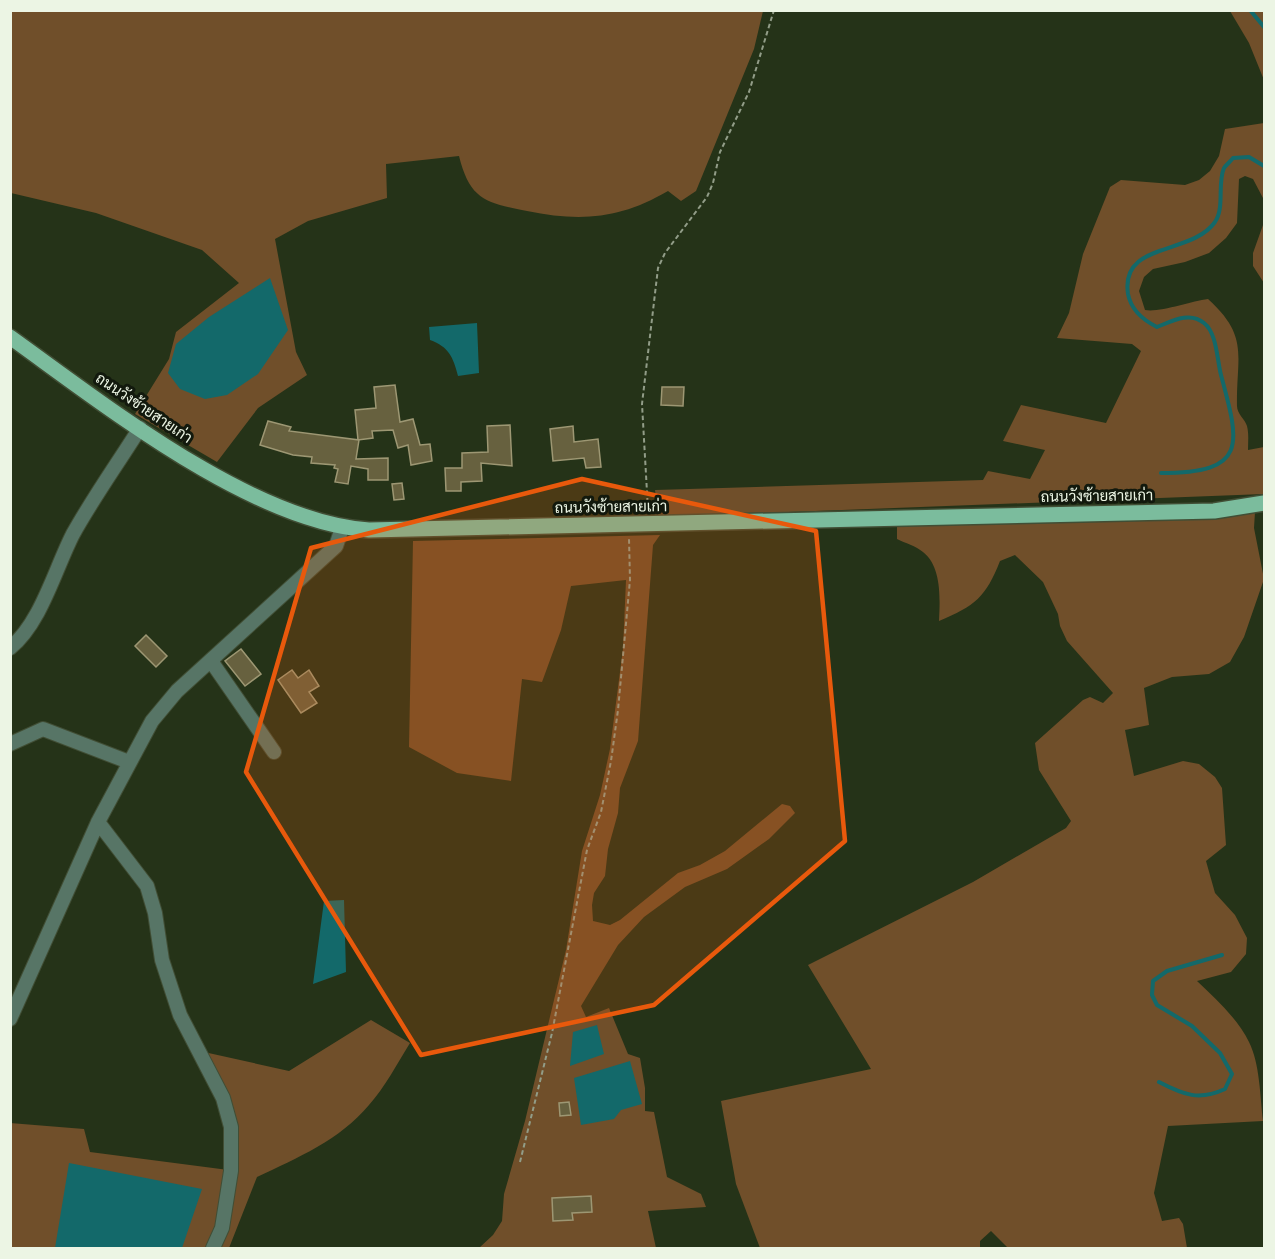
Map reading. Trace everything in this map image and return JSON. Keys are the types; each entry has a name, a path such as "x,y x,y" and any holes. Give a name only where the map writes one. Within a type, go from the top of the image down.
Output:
{"main road":[{"name":"ถนนวังซ้ายสายเก่า","path":"10,337 194,463 248,493 296,514 342,528 369,530 628,525 1214,511 1264,503"}],"street":[{"path":"10,648 25,632 73,534 140,428"},
{"path":"10,1019 98,822 152,721 177,691 336,546 342,528"},
{"path":"211,661 274,752"},
{"path":"10,744 43,729 129,762"},
{"path":"98,822 147,886 155,913 162,960 180,1015 223,1098 231,1127 231,1171 222,1228 213,1248"}],"path":[{"path":"650,524 642,404 658,268 665,253 707,196 713,183 720,152 749,92 774,10"},
{"path":"520,1162 552,1033 587,850 601,812 611,761 630,580 628,525"}],"highlighted area":[{"path":"582,479 816,531 845,841 654,1005 421,1055 246,772 311,548"}],"shaded area":[{"path":"11,11 763,11 754,49 696,191 681,201 668,191 617,213 583,217 513,208 490,202 475,191 463,171 459,156 386,164 387,198 308,221 275,239 296,352 307,375 258,408 217,462 135,414 169,359 176,332 239,283 202,250 96,213 11,193"},
{"path":"1230,11 1264,11 1264,80 1249,43"},
{"path":"1264,123 1264,200 1253,179 1245,176 1239,179 1237,223 1226,238 1209,253 1185,262 1153,269 1144,277 1139,291 1145,310 1158,310 1208,299 1230,325 1238,348 1237,409 1247,426 1248,450 1264,447 1264,494 658,517 655,490 983,480 988,471 1030,479 1045,450 1003,441 1021,405 1106,423 1141,351 1132,344 1057,338 1069,313 1083,254 1110,187 1121,180 1185,185 1199,180 1210,171 1219,156 1225,129"},
{"path":"1264,205 1264,283 1253,266 1253,253 1263,225"},
{"path":"1255,512 1254,528 1264,579 1244,637 1230,662 1209,674 1172,677 1144,688 1149,725 1125,730 1134,776 1183,761 1199,764 1215,777 1222,788 1226,845 1206,861 1215,893 1235,915 1247,938 1246,954 1231,972 1197,981 1232,1017 1249,1042 1257,1070 1263,1121 1168,1126 1154,1193 1162,1221 1179,1218 1183,1224 1187,1248 1008,1248 991,1231 980,1241 980,1248 760,1248 736,1184 721,1101 871,1069 808,965 973,882 1066,828 1071,821 1039,770 1035,743 1083,700 1090,697 1103,703 1113,693 1067,641 1060,626 1058,614 1043,582 1015,555 1000,561 990,583 978,599 939,621 940,603 934,566 920,550 897,539 897,524"},
{"path":"660,535 653,545 638,741 620,788 618,813 608,849 605,876 594,893 593,921 610,925 620,920 678,873 700,865 725,851 782,804 790,806 795,813 769,839 727,869 685,887 644,917 618,945 581,1006 586,1017 609,1008 628,1054 640,1058 645,1088 645,1111 654,1112 667,1177 701,1194 706,1207 648,1211 656,1248 479,1248 493,1235 502,1221 504,1194 525,1121 566,950 582,851 600,795 610,749 623,649 626,580 571,586 561,630 542,682 522,679 511,781 457,773 409,747 413,541"},
{"path":"371,1020 410,1043 391,1075 369,1105 345,1128 317,1147 257,1177 229,1248 11,1248 10,1123 84,1129 90,1152 236,1171 204,1052 289,1071"}],"water":[{"path":"270,278 288,330 258,374 227,395 205,399 180,389 168,373 176,344 209,317"},
{"path":"477,323 479,373 458,376 446,349 430,340 429,327"},
{"path":"344,900 346,972 313,984 324,901"},
{"path":"597,1025 604,1054 570,1066 573,1032"},
{"path":"630,1061 642,1104 621,1110 614,1119 581,1125 574,1078"},
{"path":"69,1163 202,1189 182,1248 55,1248"}],"building":[{"path":"395,385 400,422 413,419 420,445 430,444 432,461 411,465 408,445 398,448 393,430 372,431 373,438 358,440 355,410 376,408 374,387"},
{"path":"662,387 684,387 683,406 661,405"},
{"path":"268,421 291,427 289,431 359,440 356,459 388,458 388,480 368,480 368,469 351,466 348,484 335,482 338,469 334,468 335,465 311,463 312,457 293,455 260,445"},
{"path":"510,425 512,466 481,463 482,481 461,482 461,491 446,491 445,468 462,468 462,453 488,452 487,426"},
{"path":"573,426 574,442 598,439 601,467 586,468 584,458 553,461 550,429"},
{"path":"402,483 404,499 394,500 392,484"},
{"path":"146,635 167,656 156,667 135,646"},
{"path":"241,649 261,674 245,686 225,661"},
{"path":"292,670 298,678 309,670 319,686 309,692 317,703 301,713 278,680"},
{"path":"569,1102 571,1115 560,1116 559,1103"},
{"path":"591,1196 592,1212 572,1213 573,1220 553,1221 552,1198"}],"waterway":[{"path":"1250,10 1264,27"},
{"path":"1161,473 1189,472 1210,468 1223,460 1231,450 1232,420 1214,340 1208,327 1199,319 1187,317 1157,327 1142,318 1132,305 1128,294 1128,277 1135,265 1146,257 1204,233 1215,222 1220,209 1222,174 1233,158 1249,157 1264,166"},
{"path":"1159,1082 1192,1095 1207,1095 1225,1089 1232,1074 1220,1053 1192,1026 1157,1005 1152,995 1153,981 1167,971 1222,955"}]}
